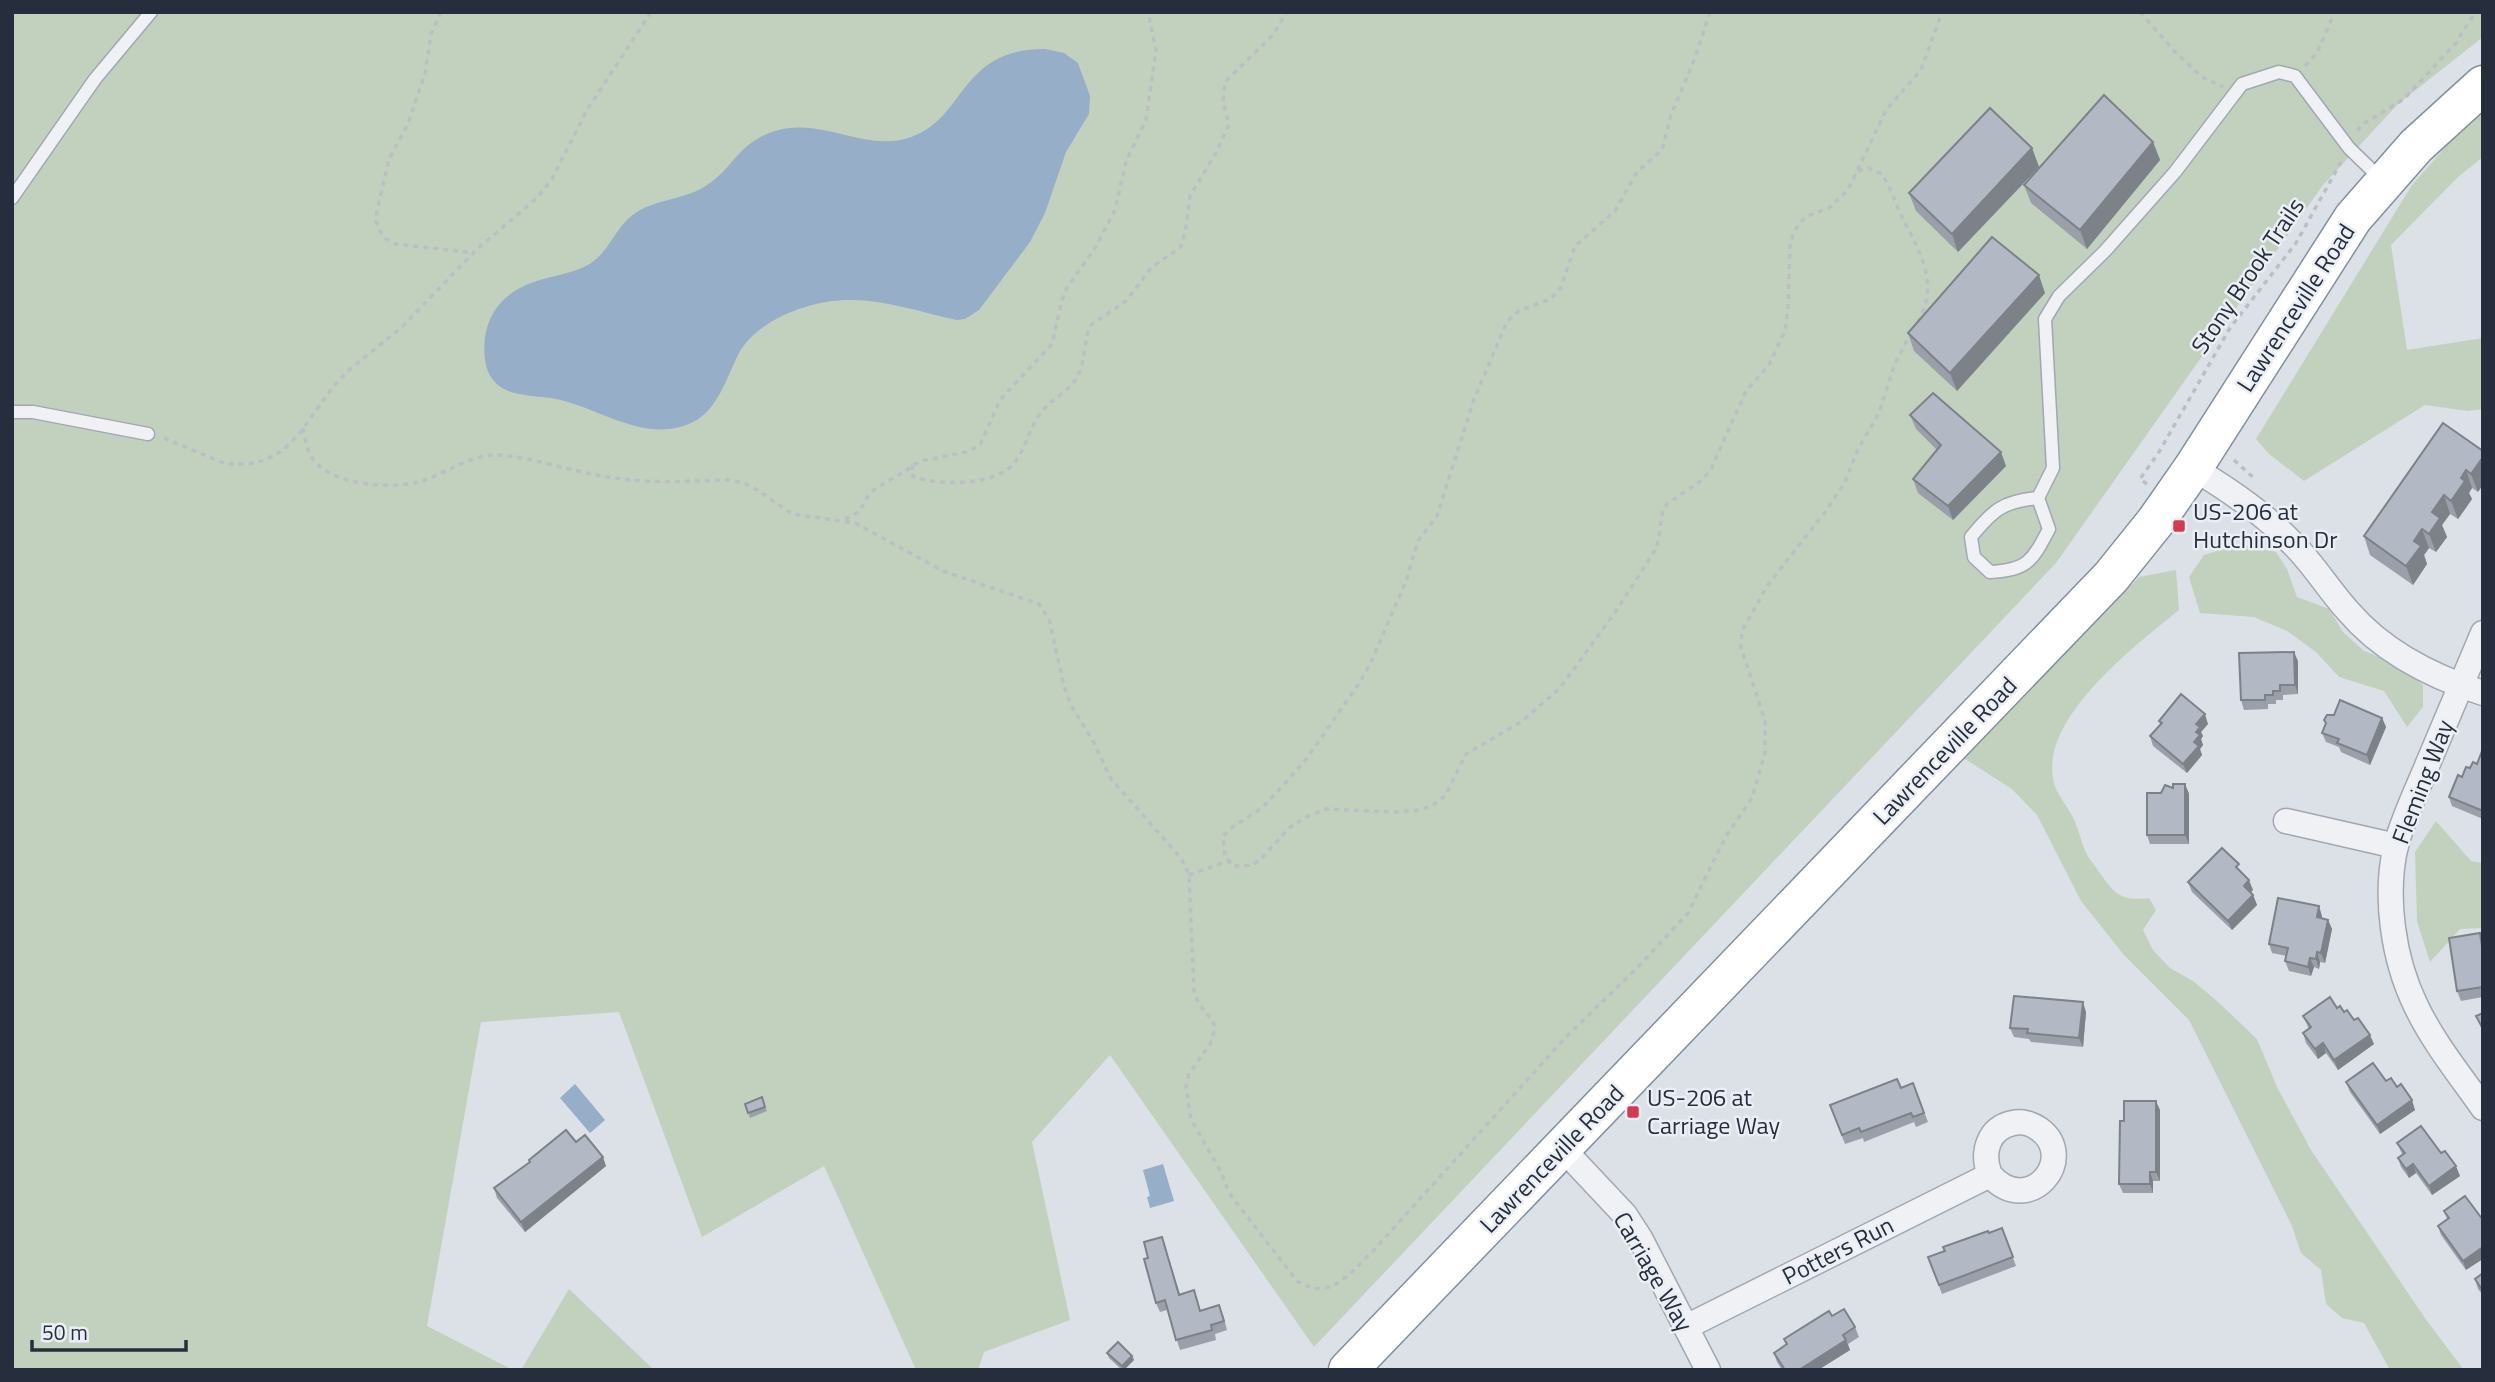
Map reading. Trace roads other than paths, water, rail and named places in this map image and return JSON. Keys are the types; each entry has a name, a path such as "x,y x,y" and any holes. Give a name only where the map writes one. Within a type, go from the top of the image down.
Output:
{"highway":[{"name":"Lawrenceville Road","path":"1348,1370 2111,577 2193,468 2353,218 2416,146 2483,85"}],"street":[{"path":"2193,468 2247,502 2293,544 2322,576 2348,612 2376,638 2409,661 2472,689"},
{"name":"Fleming Way","path":"2483,634 2472,689 2407,812 2396,846 2392,877 2392,912 2396,943 2404,976 2416,1007 2483,1108"},
{"path":"2286,821 2396,846"},
{"name":"Carriage Way","path":"1562,1148 1625,1215 1640,1238 1708,1370"},
{"name":"Potters Run","path":"1686,1326 1990,1174"}],"lane":[{"path":"12,198 95,79 151,12"},
{"path":"2038,498 2017,499 1990,514 1971,537 1974,558 1990,572 2012,571 2034,558 2049,529 2038,498 2053,468 2045,319 2059,296 2105,251 2166,182 2242,84 2265,74 2279,72 2295,76 2348,148 2384,181"},
{"path":"12,412 33,412 148,435"}],"water":[{"path":"1045,49 1064,53 1078,63 1090,96 1089,114 1066,152 1045,213 1030,242 979,310 965,319 957,320 892,304 852,300 804,307 772,322 746,342 709,410 693,422 676,428 643,428 561,400 511,392 490,376 485,360 486,332 496,309 504,299 526,285 588,265 601,255 623,224 637,212 704,187 760,137 790,128 807,128 875,141 908,138 927,129 942,116 979,72 995,60 1016,52"},
{"path":"575,1084 605,1120 590,1133 560,1098"},
{"path":"1163,1164 1174,1201 1150,1208 1147,1197 1150,1196 1143,1170"}],"place":[{"name":"US-206 at Hutchinson Dr","path":"2179,526"},
{"name":"US-206 at Carriage Way","path":"1633,1112"}]}
